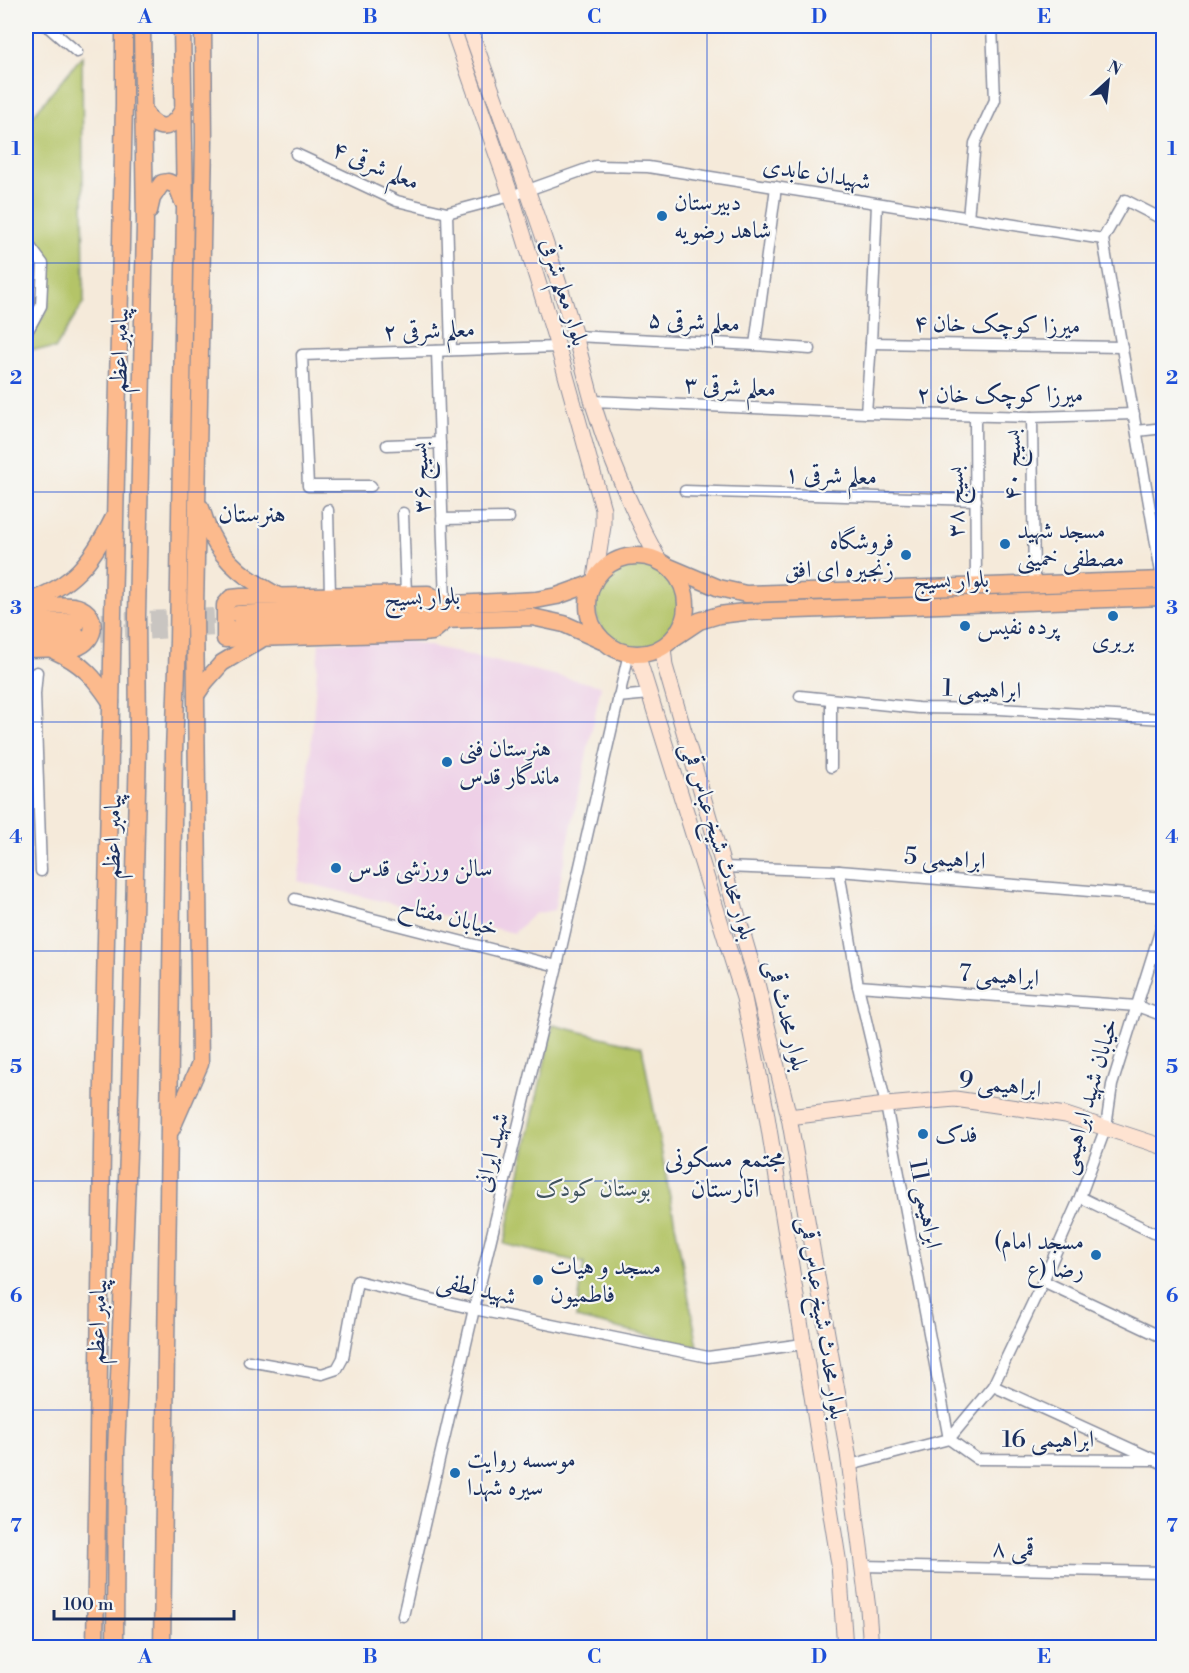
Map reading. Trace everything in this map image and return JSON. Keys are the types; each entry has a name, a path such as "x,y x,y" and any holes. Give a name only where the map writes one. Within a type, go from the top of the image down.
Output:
{"main road":[{"path":"95,1647 103,1079 124,26"},
{"name":"پیامبر اعظم","path":"115,1647 116,1453 129,1129 138,757 138,604 145,224 141,26"},
{"path":"162,1647 174,752 185,209 182,26"},
{"path":"168,1137 200,1064 195,641 203,166 203,26"},
{"name":"بلوار معلم شرقی","path":"452,26 512,196 558,347 603,509 603,526 594,580"},
{"name":"بلوار معلم شرقی","path":"468,26 527,190 623,490 638,522 663,564"},
{"path":"143,110 155,125 161,127 176,121 184,107"},
{"path":"145,224 152,198 162,183 168,182 177,186 185,209"},
{"path":"197,497 210,534 219,548 252,582 278,596"},
{"path":"26,603 45,596 69,580 88,561 115,515"},
{"path":"636,555 652,558 663,564 678,577 685,592 686,608 683,623 669,642 648,653 616,650 602,640 592,627 588,610 588,594 594,580 606,566 620,558 636,555"},
{"name":"بلوار بسیج","path":"663,564 719,588 746,594 1034,585 1155,585"},
{"name":"بلوار بسیج","path":"239,621 446,612 557,596 594,580"},
{"name":"بلوار بسیج","path":"1155,585 1164,597"},
{"name":"بلوار بسیج","path":"669,642 699,621 719,615 744,612 1155,585"},
{"path":"428,594 446,612 432,632 225,639 225,605 231,598 330,595 428,594"},
{"path":"26,608 73,606 83,609 89,615 93,629 91,636 82,646 26,650"},
{"name":"بلوار بسیج","path":"446,612 532,617 564,624 602,640"},
{"path":"26,622 77,628 26,637"},
{"path":"195,695 222,663 262,639"},
{"path":"178,641 195,641"},
{"name":"بلوار محدث قمی","path":"669,642 665,666 756,978 789,1117"},
{"path":"52,649 84,667 111,702"},
{"name":"بلوار محدث شیخ عباس قمی","path":"633,653 649,694 744,998 791,1256 839,1564 845,1647"},
{"path":"103,1079 129,1129"},
{"name":"ابراهیمی 9","path":"789,1117 886,1105 955,1100 1066,1115 1164,1147"},
{"name":"بلوار محدث شیخ عباس قمی","path":"789,1117 850,1465 871,1647"},
{"path":"98,1438 116,1453"}],"street":[{"path":"47,26 77,52"},
{"path":"968,219 975,143 995,100 992,26"},
{"name":"معلم شرقی ۴","path":"296,154 397,201 447,213 512,196"},
{"name":"شهیدان عابدی","path":"512,196 595,166 648,167 1102,239"},
{"path":"755,345 776,188"},
{"path":"1164,220 1125,200 1102,239 1137,431 1159,528 1155,585 1164,590"},
{"path":"866,413 877,204"},
{"path":"447,213 451,350"},
{"path":"26,241 43,264 41,306 26,334"},
{"name":"معلم شرقی ۵","path":"575,336 810,349"},
{"name":"میرزا کوچک خان ۴","path":"871,343 1122,347"},
{"name":"معلم شرقی ۲","path":"371,486 308,486 302,355 558,347"},
{"name":"بسیج ۳۶","path":"437,351 446,612"},
{"name":"معلم شرقی ۳","path":"593,401 866,413"},
{"name":"میرزا کوچک خان ۲","path":"866,413 1032,417 1134,414"},
{"name":"بسیج ۳۸","path":"975,416 976,587"},
{"name":"بسیج ۴۰","path":"1032,417 1034,585"},
{"path":"1137,431 1164,428"},
{"path":"387,445 440,443"},
{"name":"معلم شرقی ۱","path":"685,491 976,500"},
{"path":"328,510 330,595"},
{"path":"403,513 406,594"},
{"path":"442,519 509,518"},
{"name":"شهید ایرانی","path":"403,1616 557,966 618,697 633,653"},
{"path":"26,676 37,672 35,694 41,871"},
{"path":"618,697 649,694"},
{"name":"ابراهیمی 1","path":"800,696 918,708 999,709 1164,719"},
{"path":"831,700 831,767"},
{"name":"ابراهیمی 5","path":"724,867 839,871 1164,897"},
{"name":"ابراهیمی 11","path":"839,871 858,986 886,1105 949,1439"},
{"name":"خیابان مفتاح","path":"296,899 557,966"},
{"name":"خیابان شهید ابراهیمی","path":"949,1439 993,1386 1080,1197 1106,1127 1112,1085 1164,919"},
{"name":"ابراهیمی 7","path":"858,986 1137,1006 1164,1016"},
{"path":"1080,1197 1164,1238"},
{"name":"شهید لطفی","path":"249,1361 322,1374 337,1369 343,1358 357,1281 474,1309 708,1357 803,1344"},
{"path":"1043,1281 1164,1338"},
{"path":"993,1386 1159,1462"},
{"path":"850,1465 949,1439"},
{"name":"ابراهیمی 16","path":"949,1439 977,1459 1159,1462"},
{"name":"قمی ۸","path":"862,1566 1164,1572"}],"shaded area":[{"name":"هنرستان فنی ماندگار قدس","path":"400,639 601,686 554,910 534,914 514,933 298,881 304,839 319,643"}],"green space":[{"path":"82,56 84,302 55,349 26,349 26,345 48,308 50,261 26,230 26,124"},
{"path":"637,563 660,570 672,582 679,605 672,628 660,640 637,647 614,640 602,628 595,605 602,582 614,570"},
{"name":"بوستان کودک","path":"553,1025 642,1047 698,1347 576,1318 584,1263 504,1244"}],"tunnel":[{"path":"78,622 238,615"},
{"path":"77,635 237,627"}],"place":[{"name":"دبیرستان شاهد رضویه","path":"662,216"},
{"name":"مسجد شهید مصطفی خمینی","path":"1005,544"},
{"name":"فروشگاه زنجیره ای افق","path":"906,555"},
{"name":"بربری","path":"1113,616"},
{"name":"پرده نفیس","path":"965,626"},
{"name":"هنرستان فنی ماندگار قدس","path":"447,762"},
{"name":"سالن ورزشی قدس","path":"336,868"},
{"name":"فدک","path":"923,1134"},
{"name":"(مسجد امام رضا (ع","path":"1096,1255"},
{"name":"مسجد و هیات فاطمیون","path":"538,1280"},
{"name":"موسسه روایت سیره شهدا","path":"455,1473"}],"district":[{"name":"هنرستان","path":"252,513"},
{"name":"مجتمع مسکونی انارستان","path":"725,1173"}]}
